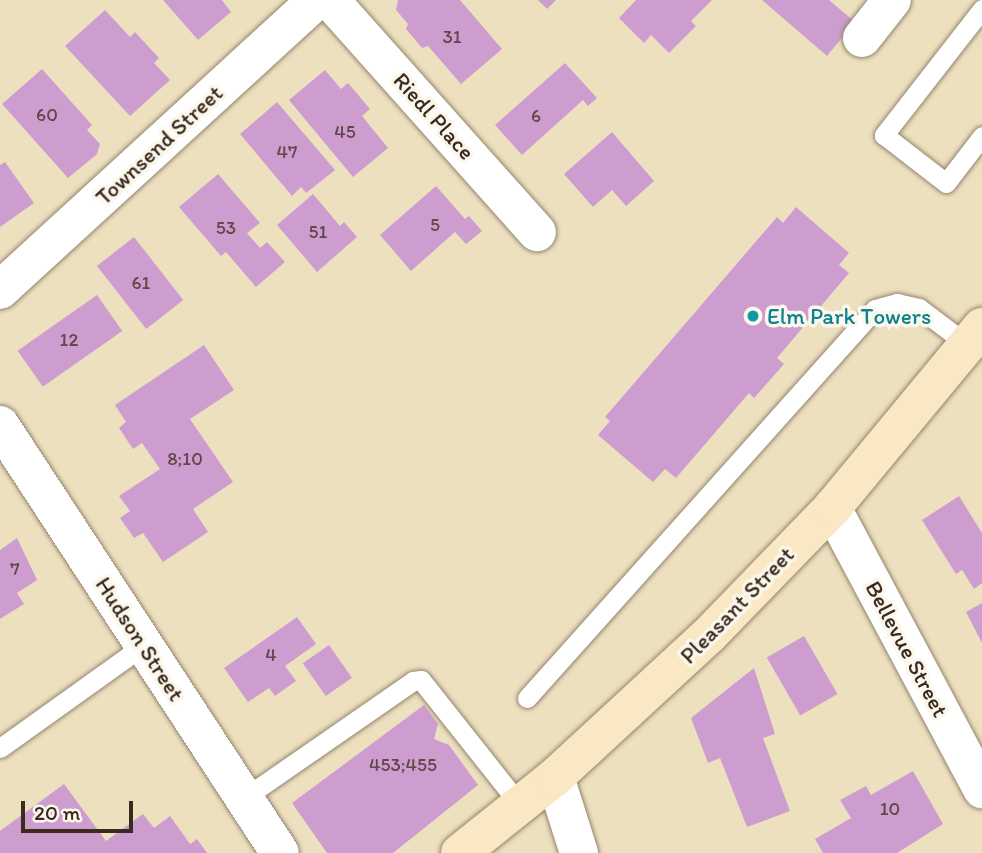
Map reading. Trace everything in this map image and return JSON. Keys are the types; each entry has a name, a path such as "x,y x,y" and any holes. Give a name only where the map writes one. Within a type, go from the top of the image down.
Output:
{"main road":[{"name":"Pleasant Street","path":"460,853 555,777 651,692 832,508 975,336"}],"street":[{"name":"Townsend Street","path":"0,290 317,0"},
{"name":"Riedl Place","path":"330,0 537,232"},
{"path":"862,38 892,0"},
{"name":"Hudson Street","path":"0,425 280,853"},
{"name":"Bellevue Street","path":"832,508 982,789"},
{"path":"555,777 579,853"}],"lane":[{"path":"982,9 884,135 946,183 982,136"},
{"path":"527,698 875,309 897,303 919,308 975,336"},
{"path":"0,748 144,645"},
{"path":"244,798 413,681 421,680 520,805"}],"building":[{"path":"163,0 222,0 231,12 198,40"},
{"path":"398,0 460,0 502,49 461,84 428,46 422,48 406,29 408,24 396,10"},
{"path":"538,0 556,0 547,9"},
{"path":"636,0 712,0 691,21 696,26 669,53 651,35 644,43 619,18"},
{"path":"762,0 829,0 855,22 827,56"},
{"path":"105,10 130,37 135,32 159,58 154,63 170,80 130,116 65,46"},
{"path":"565,63 597,98 588,106 583,100 522,155 495,125"},
{"path":"42,69 92,125 87,130 100,144 97,154 68,178 2,104"},
{"path":"325,70 341,89 348,83 370,109 362,116 388,148 353,177 289,100"},
{"path":"277,102 335,170 306,193 301,187 292,196 240,134"},
{"path":"612,132 654,181 626,206 612,190 593,207 564,174"},
{"path":"5,162 34,203 0,227 0,165"},
{"path":"218,174 260,223 247,233 260,248 267,242 285,262 256,287 226,252 221,256 179,207"},
{"path":"436,186 465,219 469,216 482,231 466,244 455,232 411,271 380,235"},
{"path":"313,194 340,226 344,222 357,237 317,272 277,225"},
{"name":"Elm Park Towers","path":"796,207 849,253 839,265 849,273 777,358 784,364 754,398 749,393 676,478 665,469 653,482 598,435 610,421 605,417 777,217 783,223"},
{"path":"134,237 183,300 146,329 97,266"},
{"path":"97,295 122,331 43,387 18,351"},
{"path":"204,345 234,390 190,419 233,482 193,509 208,532 163,562 143,533 134,538 120,518 130,511 119,496 160,469 142,443 133,449 119,428 126,422 115,405"},
{"path":"959,496 982,533 982,583 974,589 962,570 956,574 922,520"},
{"path":"17,538 37,580 17,593 24,604 0,619 0,550"},
{"path":"982,603 982,643 966,612"},
{"path":"297,617 316,644 285,666 296,681 275,696 269,688 248,702 224,668"},
{"path":"804,636 838,694 800,716 767,658"},
{"path":"329,645 352,678 326,696 303,663"},
{"path":"754,668 775,734 763,738 790,811 747,827 720,758 708,763 691,718"},
{"path":"424,705 438,724 434,739 449,745 478,785 393,853 327,853 292,803"},
{"path":"913,771 943,824 897,853 823,853 815,839 851,818 840,800 866,786 871,795"},
{"path":"64,784 106,841 143,814 154,828 170,816 190,844 197,839 207,853 0,853 0,831"}],"place":[{"name":"Elm Park Towers","path":"753,316"}]}
